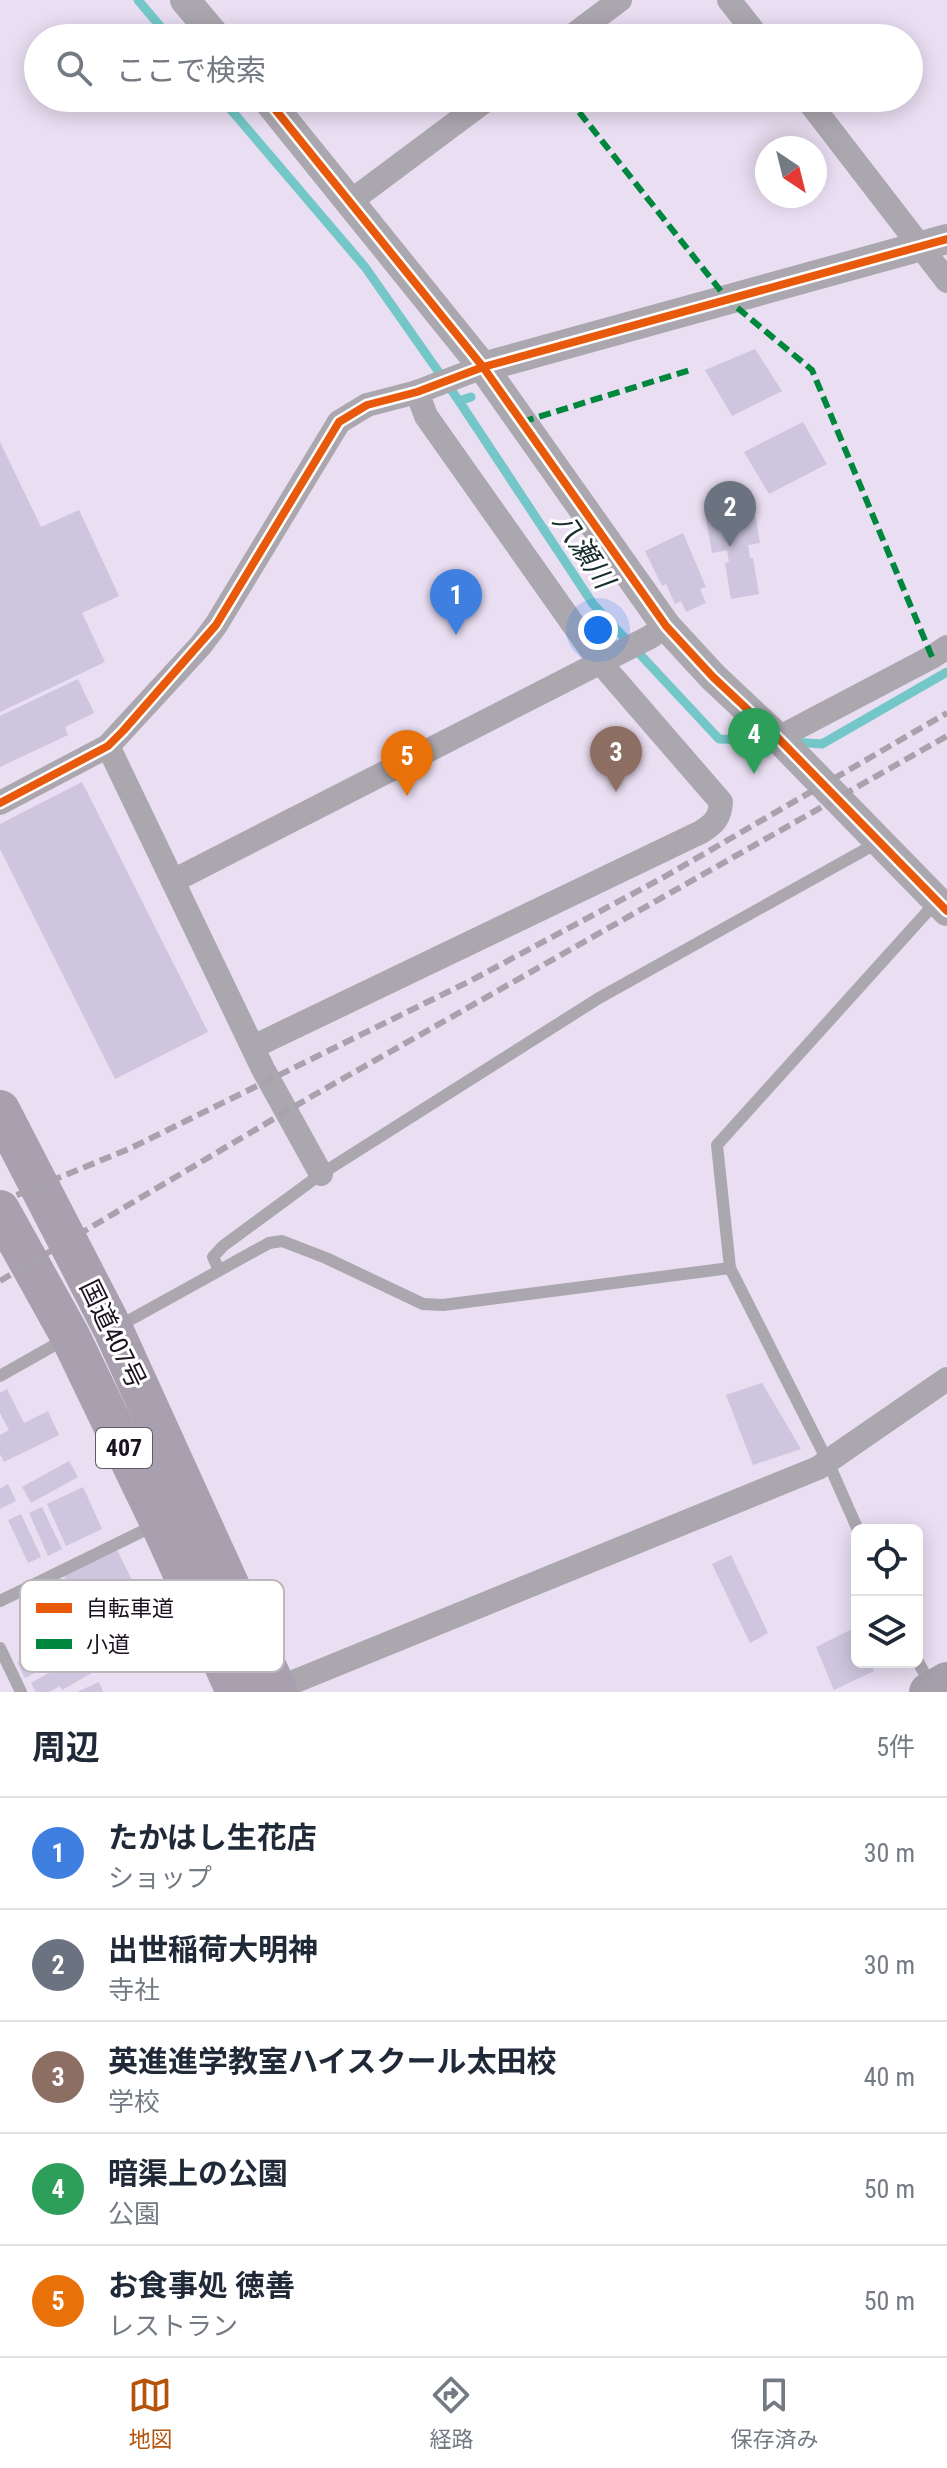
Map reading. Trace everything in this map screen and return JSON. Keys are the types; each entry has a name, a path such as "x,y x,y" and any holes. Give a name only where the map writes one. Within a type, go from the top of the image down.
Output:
{"highway":[{"name":"国道407号","path":"0,1110 113,1329 227,1580"},
{"name":"国道407号","path":"0,1210 70,1336 186,1580"},
{"name":"国道407号","path":"227,1672 236,1692"}],"street":[{"path":"185,0 205,24"},
{"path":"588,24 620,0"},
{"path":"729,0 748,24"},
{"path":"278,112 351,201 658,631 778,738 877,843 942,906"},
{"path":"351,201 470,112"},
{"path":"818,112 934,243 947,281"},
{"path":"0,803 108,746 216,625 339,422 367,405 421,390 474,370 934,243"},
{"path":"253,1047 701,832 713,824 720,814 721,802 605,658 426,416 421,390"},
{"path":"173,881 658,631"},
{"path":"778,738 947,647"},
{"path":"108,746 253,1047 321,1174"},
{"path":"277,1690 804,1474 828,1462 947,1379"}],"lane":[{"path":"219,1270 213,1257 223,1246 321,1174 599,998 877,843"},
{"path":"855,1524 828,1462 730,1268 717,1145 942,906"},
{"path":"113,1329 269,1243 282,1241 326,1258 423,1304 443,1305 730,1268"},
{"path":"0,1376 70,1336"},
{"path":"43,1580 160,1523"},
{"path":"0,1601 20,1591"},
{"path":"0,1648 21,1692"}],"building":[{"path":"755,349 782,391 732,416 705,370"},
{"path":"803,422 827,464 769,494 744,452"},
{"path":"0,442 41,527 79,510 119,596 82,613 105,662 0,712"},
{"path":"739,501 740,505 753,503 760,543 748,545 759,594 731,599 725,563 729,562 727,550 712,553 705,513 716,511 715,505"},
{"path":"683,533 706,587 700,589 706,603 686,612 681,601 675,604 666,584 662,586 645,551"},
{"path":"78,679 94,713 65,727 68,735 0,767 0,716"},
{"path":"82,782 208,1032 115,1079 0,849 0,824"},
{"path":"762,1383 801,1449 753,1465 726,1395"},
{"path":"7,1389 24,1423 48,1411 59,1435 4,1462 0,1454 0,1435 9,1430 0,1413 0,1393"},
{"path":"69,1461 78,1477 31,1503 22,1487"},
{"path":"8,1484 16,1501 0,1509 0,1489"},
{"path":"83,1487 102,1529 66,1546 47,1504"},
{"path":"42,1507 62,1549 48,1556 29,1513"},
{"path":"21,1514 41,1557 28,1563 8,1520"},
{"path":"116,1548 132,1580 66,1580 63,1574"},
{"path":"731,1555 768,1633 750,1643 712,1564"},
{"path":"851,1630 851,1668 872,1668 874,1671 834,1690 816,1647"},
{"path":"22,1672 37,1672 25,1678"},
{"path":"51,1672 94,1672 62,1690 60,1686 49,1692 36,1692 31,1683"},
{"path":"99,1682 103,1692 77,1692"}],"waterway":[{"name":"八瀬川","path":"138,0 158,24"},
{"name":"八瀬川","path":"233,112 365,267 459,401 471,397"},
{"name":"八瀬川","path":"459,401 593,604 719,739 771,741"},
{"name":"八瀬川","path":"793,742 822,744 947,672"}],"railway":[{"path":"0,1202 131,1148 472,980 664,877 947,713"},
{"path":"0,1281 314,1095 947,736"}],"marked path":[{"path":"579,112 728,300 812,370 932,657"},
{"path":"522,422 690,370"}],"cycle path":[{"path":"277,112 483,367 666,626 947,911"},
{"path":"0,803 108,746 123,731 216,625 339,422 367,405 417,392 483,367 947,239"}],"place":[{"name":"出世稲荷大明神","path":"730,547"},
{"name":"たかはし生花店","path":"456,635"},
{"name":"暗渠上の公園","path":"754,774"},
{"name":"英進進学教室ハイスクール太田校","path":"616,792"},
{"name":"お食事処 徳善","path":"407,796"}]}
